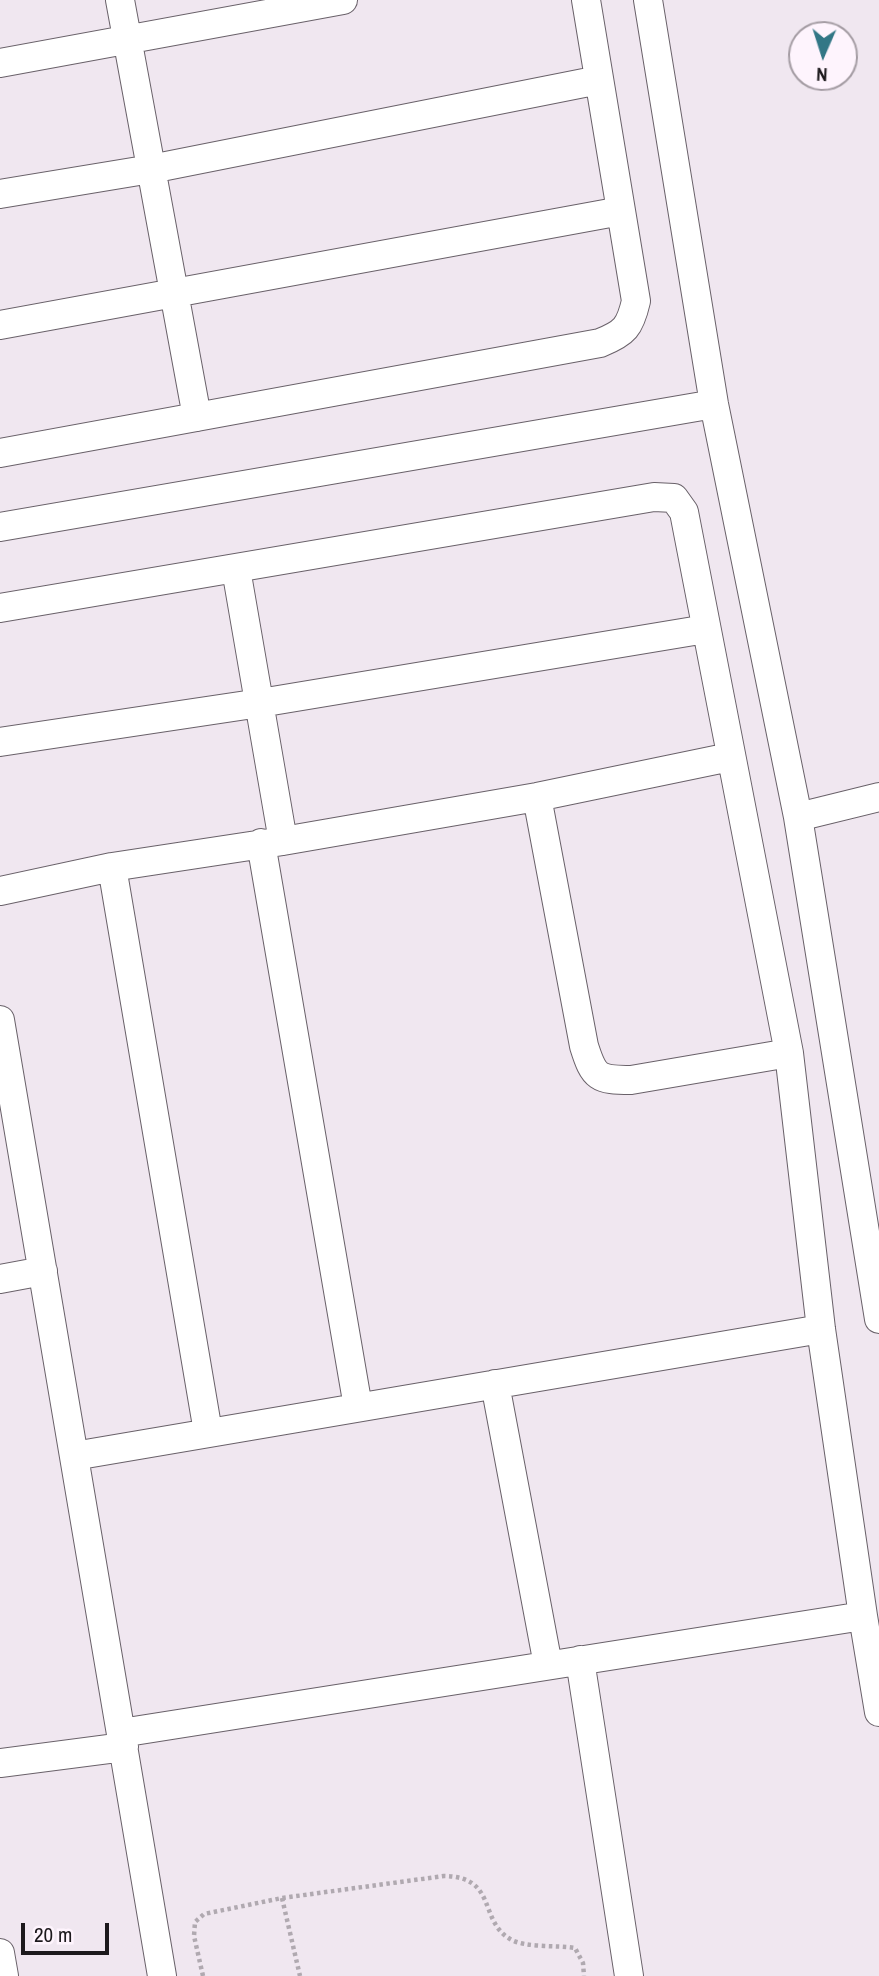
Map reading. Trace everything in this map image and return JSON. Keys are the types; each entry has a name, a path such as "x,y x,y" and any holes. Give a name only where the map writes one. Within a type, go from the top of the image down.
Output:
{"street":[{"path":"120,0 197,417"},
{"path":"0,63 342,0"},
{"path":"0,453 600,343 620,335 631,321 636,301 586,0"},
{"path":"648,0 714,404 798,817 879,1319"},
{"path":"0,194 151,169 599,80"},
{"path":"0,325 621,211"},
{"path":"0,527 714,404"},
{"path":"0,608 654,497 674,498 684,512 789,1053 821,1329 879,1712"},
{"path":"236,569 260,703 272,842 358,1407"},
{"path":"0,742 260,703 706,629"},
{"path":"0,891 112,867 537,797 730,757"},
{"path":"537,797 584,1046 591,1068 606,1080 631,1080 789,1053"},
{"path":"798,817 879,797"},
{"path":"112,867 208,1432"},
{"path":"0,1020 162,1976"},
{"path":"0,1279 43,1272"},
{"path":"74,1456 821,1329"},
{"path":"495,1384 548,1665"},
{"path":"0,1763 548,1665 863,1616"},
{"path":"580,1660 629,1976"},
{"path":"0,1953 4,1976"}],"path":[{"path":"203,1976 194,1936 195,1922 204,1914 282,1898 444,1876 463,1877 477,1887 498,1926 510,1939 575,1948 583,1963 584,1976"},
{"path":"282,1898 300,1976"}]}
